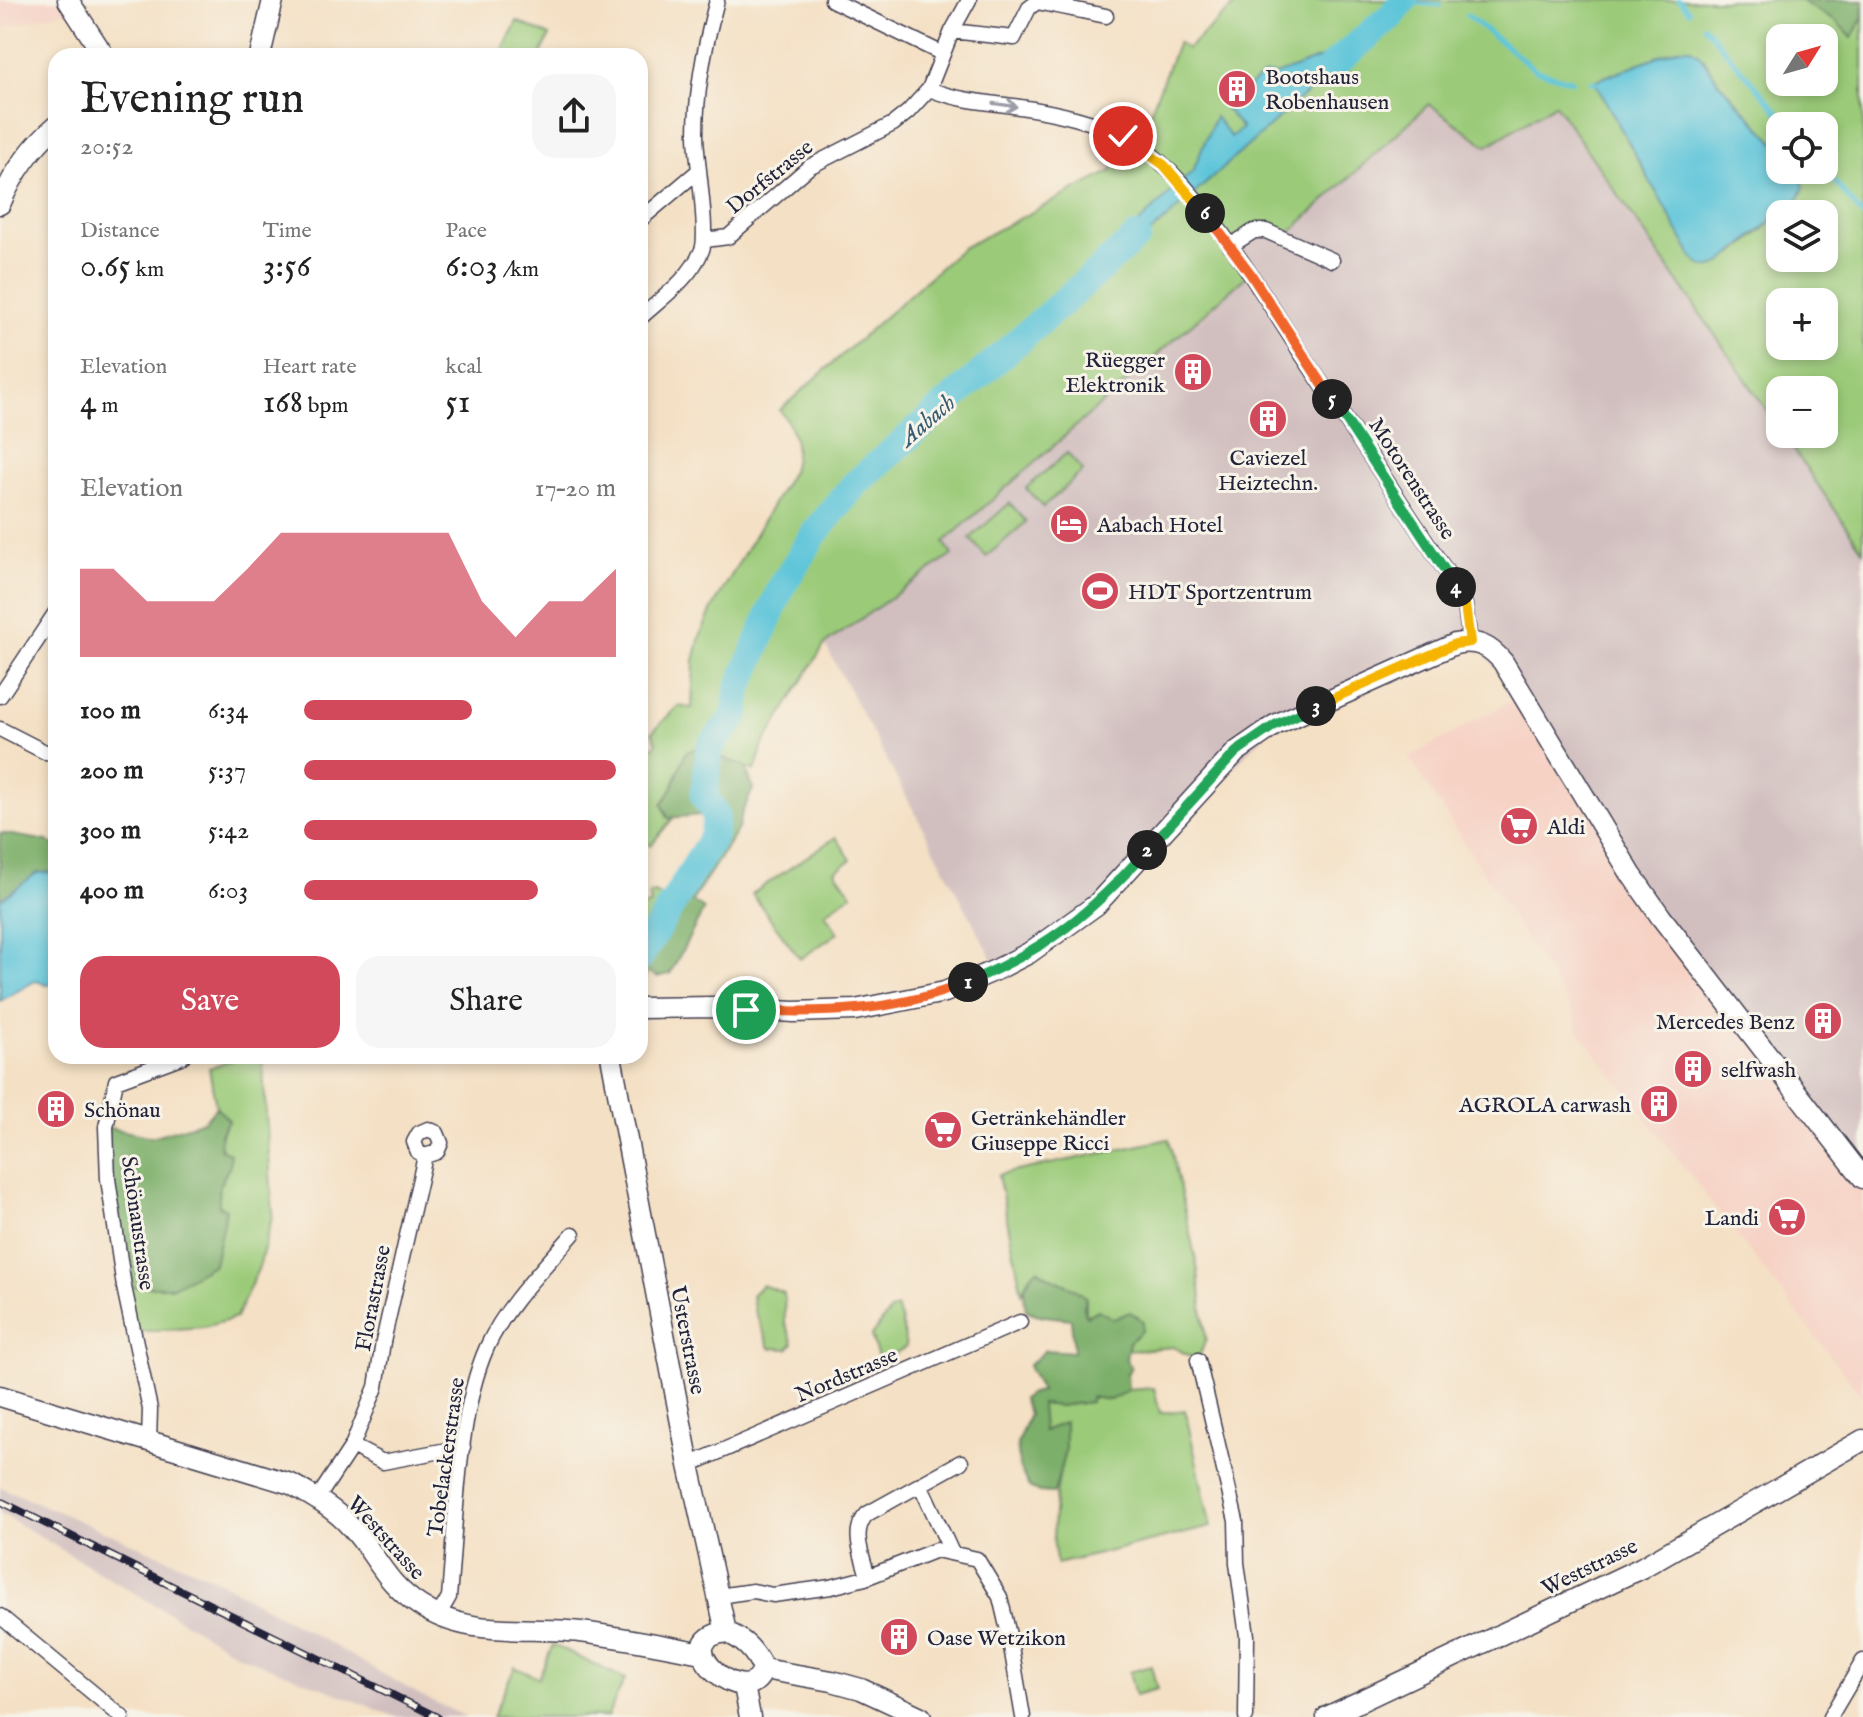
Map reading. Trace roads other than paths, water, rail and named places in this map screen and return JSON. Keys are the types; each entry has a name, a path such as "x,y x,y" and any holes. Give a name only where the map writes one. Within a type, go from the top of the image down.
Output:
{"street":[{"path":"68,0 99,48"},
{"path":"262,48 273,0"},
{"path":"648,311 695,266 705,240 697,172 698,87 717,0"},
{"path":"832,0 943,54"},
{"name":"Dorfstrasse","path":"705,240 728,237 802,172 843,147 893,124 919,102 929,89 952,31 969,0"},
{"path":"952,31 1014,38 1029,8 1037,2 1106,16"},
{"name":"Motorenstrasse","path":"929,89 948,97 1041,111 1103,127 1142,147 1176,178 1230,246 1455,585 1465,605 1470,642"},
{"path":"0,204 9,183 33,148 48,134"},
{"path":"648,213 697,172"},
{"path":"1230,246 1254,231 1266,231 1332,260"},
{"path":"0,696 48,624"},
{"path":"648,1008 715,1007 794,1012 855,1010 945,992 998,969 1029,953 1096,905 1236,752 1275,725 1308,709 1455,644 1470,642 1488,647 1503,662 1631,874 1863,1178"},
{"path":"0,729 48,752"},
{"name":"Schönaustrasse","path":"149,1441 150,1409 124,1287 108,1179 106,1127 116,1081 162,1064"},
{"name":"Usterstrasse","path":"613,1064 689,1465 726,1632"},
{"name":"Florastrasse","path":"317,1499 352,1446 376,1387 383,1342 425,1156"},
{"name":"Tobelackerstrasse","path":"438,1616 449,1597 463,1447 474,1387 488,1346 513,1306 573,1234"},
{"name":"Nordstrasse","path":"689,1465 1020,1322"},
{"path":"1198,1360 1236,1521 1237,1563 1247,1636 1246,1717"},
{"name":"Weststrasse","path":"0,1396 273,1477 317,1499 350,1526 392,1584 438,1616 484,1628 579,1632 702,1653"},
{"name":"Weststrasse","path":"1327,1717 1641,1568 1863,1440"},
{"path":"352,1446 383,1462 463,1447"},
{"path":"868,1577 858,1535 859,1522 867,1514 961,1462"},
{"path":"920,1484 952,1553"},
{"path":"718,1596 753,1591 773,1595 831,1587 868,1577 936,1550 977,1559 1000,1597 1023,1717"},
{"path":"0,1616 122,1717"},
{"path":"726,1632 749,1647 763,1669 756,1684 745,1691 736,1692 711,1672 702,1653 710,1637 726,1632"},
{"path":"1830,1717 1863,1661"},
{"path":"763,1669 861,1689 921,1717"},
{"path":"745,1691 750,1717"}],"water":[{"path":"1358,44 1126,255 1109,262 1114,247 1193,171 1215,117 1231,137 1242,128 1224,107 1264,74 1276,75"},
{"path":"1679,48 1689,48 1699,54 1721,85 1766,133 1766,184 1803,184 1799,198 1766,200 1766,226 1720,264 1709,267 1699,264 1596,84 1597,80"},
{"path":"48,872 48,984 35,981 0,1001 0,900 37,873"}],"waterway":[{"name":"Aabach","path":"1331,67 1392,15 1404,0"},
{"path":"1679,0 1689,11"},
{"path":"1403,2 1441,5"},
{"path":"1467,15 1536,70 1572,81"},
{"path":"1704,26 1778,112"},
{"path":"1591,82 1596,82"},
{"path":"1836,184 1863,216"},
{"name":"Aabach","path":"648,944 714,835 716,815 704,796 710,747 736,715 738,691 781,588 814,534 855,484 1137,237"}],"railway":[{"path":"0,1501 437,1717"}],"place":[{"name":"Bootshaus Robenhausen","path":"1237,89"},
{"name":"Rüegger Elektronik","path":"1193,372"},
{"name":"Caviezel Heiztechn.","path":"1268,419"},
{"name":"Aabach Hotel","path":"1069,524"},
{"name":"HDT Sportzentrum","path":"1100,591"},
{"name":"Aldi","path":"1519,826"},
{"name":"Mercedes Benz","path":"1823,1021"},
{"name":"selfwash","path":"1693,1069"},
{"name":"AGROLA carwash","path":"1659,1104"},
{"name":"Schönau","path":"56,1109"},
{"name":"Getränkehändler Giuseppe Ricci","path":"943,1130"},
{"name":"Landi","path":"1787,1217"},
{"name":"Oase Wetzikon","path":"899,1637"}]}
